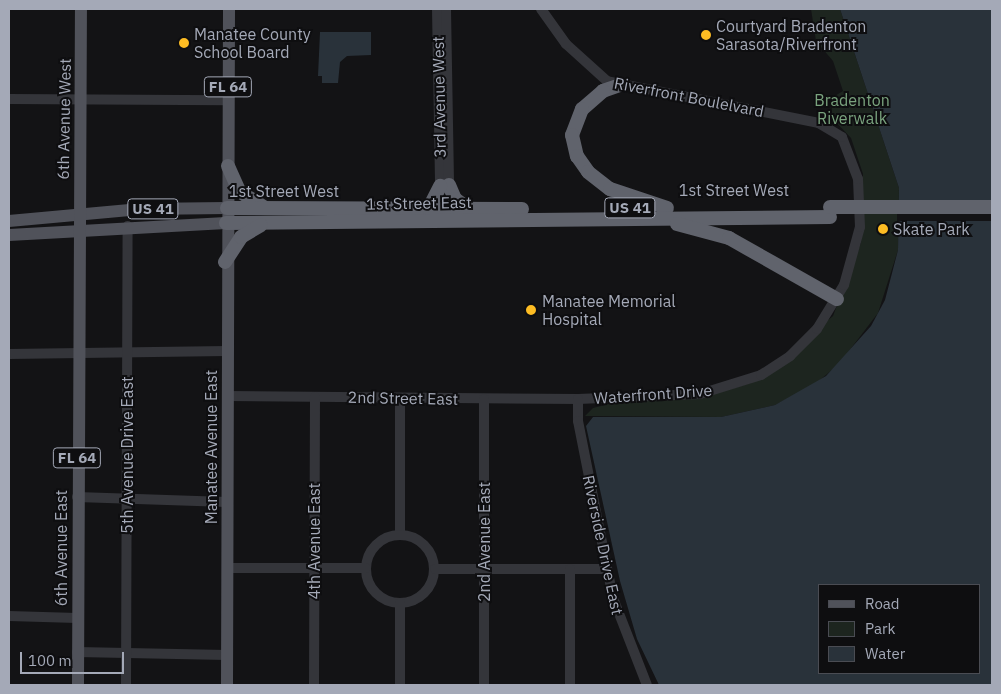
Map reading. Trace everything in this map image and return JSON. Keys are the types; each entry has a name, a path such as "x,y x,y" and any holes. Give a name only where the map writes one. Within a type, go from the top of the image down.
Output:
{"highway":[{"path":"620,86 603,91 582,108 572,135 577,156 588,172 610,189 667,208"},
{"path":"228,166 239,191 267,208"},
{"path":"429,208 445,186 455,199 469,209"},
{"name":"US 41","path":"830,212 992,207"},
{"name":"1st Street West","path":"227,208 667,208 830,212"},
{"name":"US 41","path":"830,212 992,216"},
{"name":"1st Street East","path":"226,223 830,212"},
{"path":"634,217 719,234 837,299"},
{"path":"225,262 243,235 264,223"}],"main road":[{"name":"6th Avenue West","path":"78,230 81,9"},
{"name":"FL 64","path":"227,208 229,9"},
{"name":"1st Street West","path":"9,221 227,208"},
{"name":"Manatee Avenue East","path":"227,208 225,262 227,351 227,685"},
{"name":"1st Street East","path":"9,235 128,226 226,223"},
{"name":"6th Avenue East","path":"78,230 78,685"}],"street":[{"name":"3rd Avenue West","path":"437,9 443,80"},
{"name":"3rd Avenue West","path":"445,186 443,80 446,9"},
{"name":"Riverfront Boulelvard","path":"543,12 577,55 607,81 620,86 802,119"},
{"path":"9,99 228,100"},
{"name":"Waterfront Drive","path":"578,399 700,394 745,382 797,350 837,299 858,237 859,184 852,153 842,137 826,125 802,119"},
{"name":"5th Avenue Drive East","path":"126,685 128,226"},
{"path":"9,354 227,351"},
{"name":"2nd Street East","path":"227,396 578,399"},
{"name":"4th Avenue East","path":"314,685 315,397"},
{"path":"400,398 400,534"},
{"name":"2nd Avenue East","path":"484,398 484,685"},
{"name":"Riverside Drive East","path":"578,399 578,421 607,569 622,628 647,685"},
{"path":"77,497 227,502"},
{"path":"400,534 424,544 435,569 424,593 400,603 375,592 366,568 376,544 400,534"},
{"path":"227,568 366,568"},
{"path":"435,569 607,569"},
{"path":"570,569 570,685"},
{"path":"400,603 400,685"},
{"path":"9,616 78,618"},
{"path":"78,652 227,655"}],"green space":[{"name":"Bradenton Riverwalk","path":"811,9 840,9 899,188 898,250 878,313 839,364 814,385 775,405 721,417 585,416 593,408 625,400 697,399 751,383 833,316 861,243 863,174 851,138 831,117 833,97 843,91 833,61 816,41"}],"water":[{"path":"840,9 992,9 992,685 659,685 637,639 620,581 586,426 593,417 721,417 775,405 826,376 871,326 885,300 898,250 899,188"},
{"path":"320,32 371,32 371,55 347,56 340,62 338,83 322,83 322,76 318,76"}],"pier":[{"path":"897,202 992,202 992,221 897,221"}],"place":[{"name":"Courtyard Bradenton Sarasota/Riverfront","path":"706,35"},
{"name":"Manatee County School Board","path":"184,43"},
{"name":"Skate Park","path":"883,229"},
{"name":"Manatee Memorial Hospital","path":"531,310"}]}
